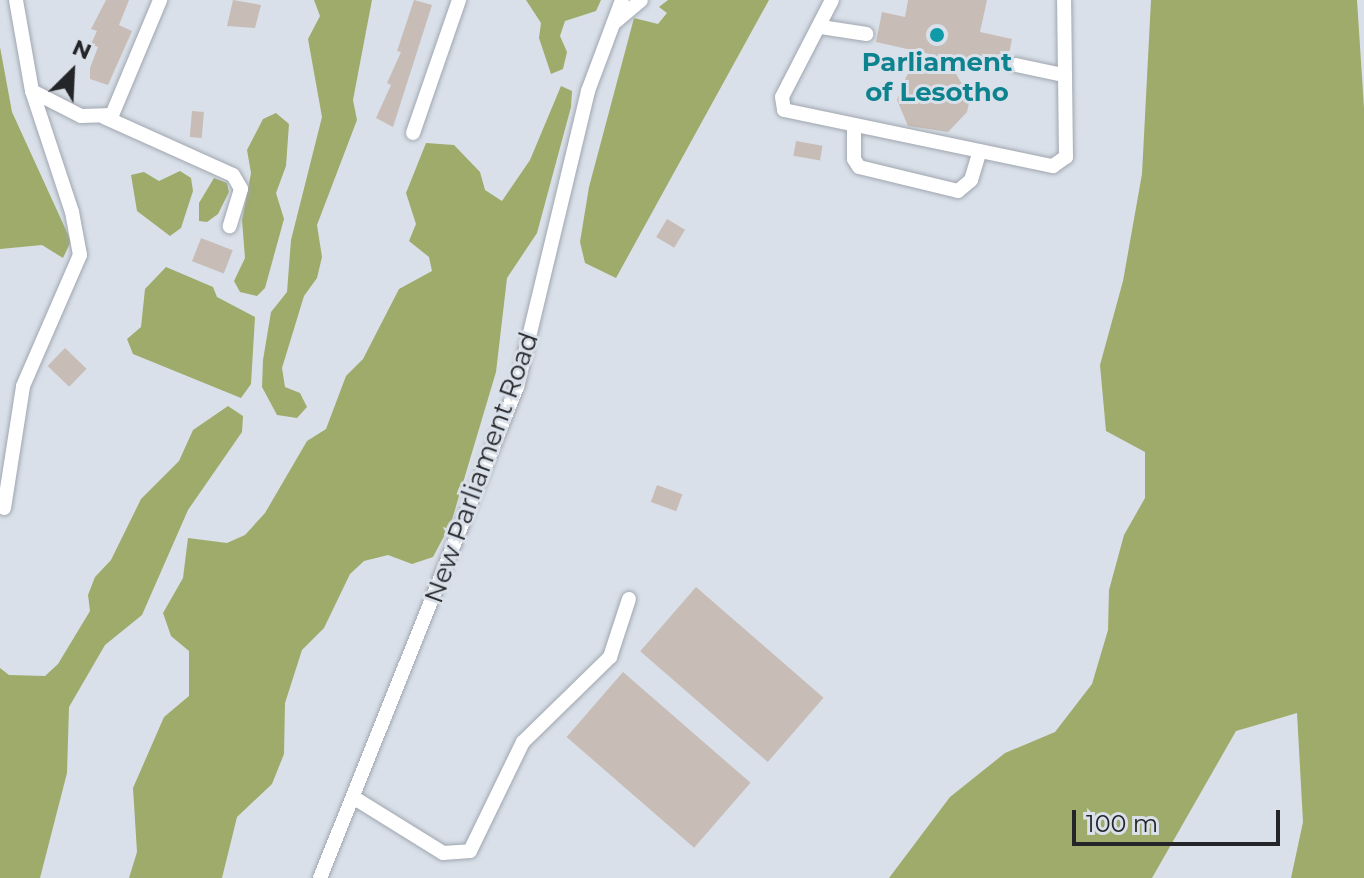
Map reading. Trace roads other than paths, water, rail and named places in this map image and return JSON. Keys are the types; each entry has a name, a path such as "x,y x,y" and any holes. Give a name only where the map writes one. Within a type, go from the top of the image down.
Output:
{"street":[{"path":"4,508 23,386 80,255 72,212 32,91 16,0"},
{"path":"32,91 81,116 104,117 116,110 160,0"},
{"path":"413,133 459,0"},
{"name":"New Parliament Road","path":"320,878 356,799 517,387 588,91 622,0"},
{"path":"609,28 641,0"},
{"path":"832,0 781,105 791,115 1053,166 1064,162 1064,0"},
{"path":"821,27 866,34"},
{"path":"1016,65 1063,75"},
{"path":"104,117 107,123 233,175 241,189 230,226"},
{"path":"854,129 854,159 859,167 958,191 971,180 980,151"},
{"path":"356,799 443,853 470,851 523,742 610,657 629,599"}],"place":[{"name":"Parliament of Lesotho","path":"937,35"}]}
